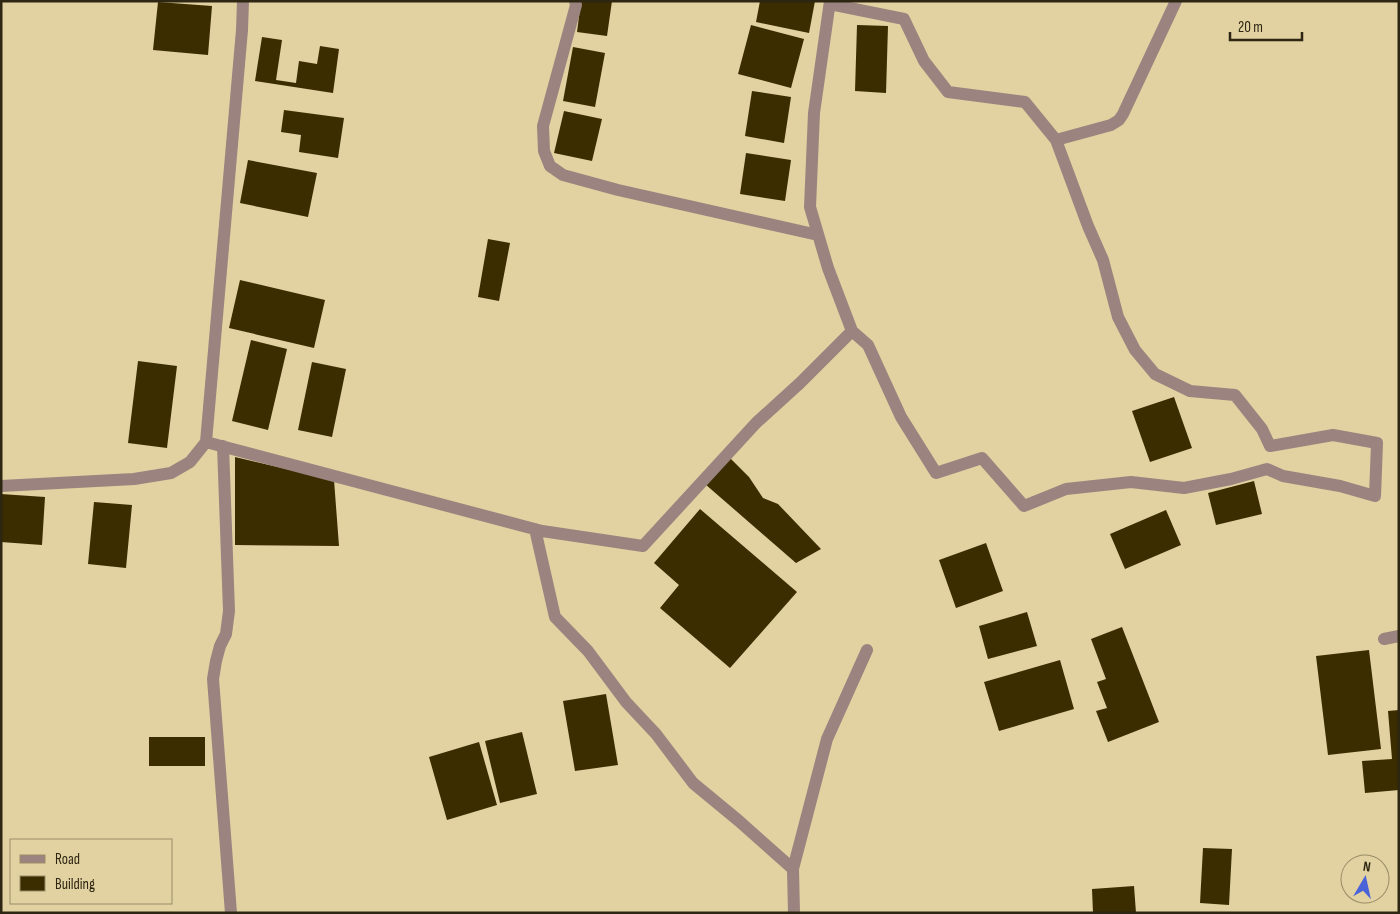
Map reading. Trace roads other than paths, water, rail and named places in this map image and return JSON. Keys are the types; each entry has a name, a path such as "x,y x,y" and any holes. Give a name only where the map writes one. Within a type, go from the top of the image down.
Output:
{"street":[{"path":"1,486 134,478 171,473 190,462 206,442 243,1"},
{"path":"576,1 543,126 544,151 550,166 563,175 609,187 818,235"},
{"path":"1056,140 1111,125 1119,120 1124,114 1176,1"},
{"path":"830,2 904,19 924,61 948,92 1025,102 1056,140 1088,226 1104,260 1118,318 1135,350 1155,374 1190,391 1235,395 1262,429 1270,446 1333,435 1377,443 1374,496 1340,486 1283,476 1267,469 1231,479 1184,488 1131,482 1066,489 1024,506 982,458 936,473 901,417 868,345 852,331 828,268 810,207 814,113 830,2"},
{"path":"206,442 535,529 643,546 756,423 852,331"},
{"path":"223,446 229,611 226,634 220,646 213,679 231,913"},
{"path":"535,529 555,617 588,651 626,702 656,734 693,784 739,820 793,869"},
{"path":"1384,639 1399,636"},
{"path":"794,913 793,869 827,739 867,650"}]}
